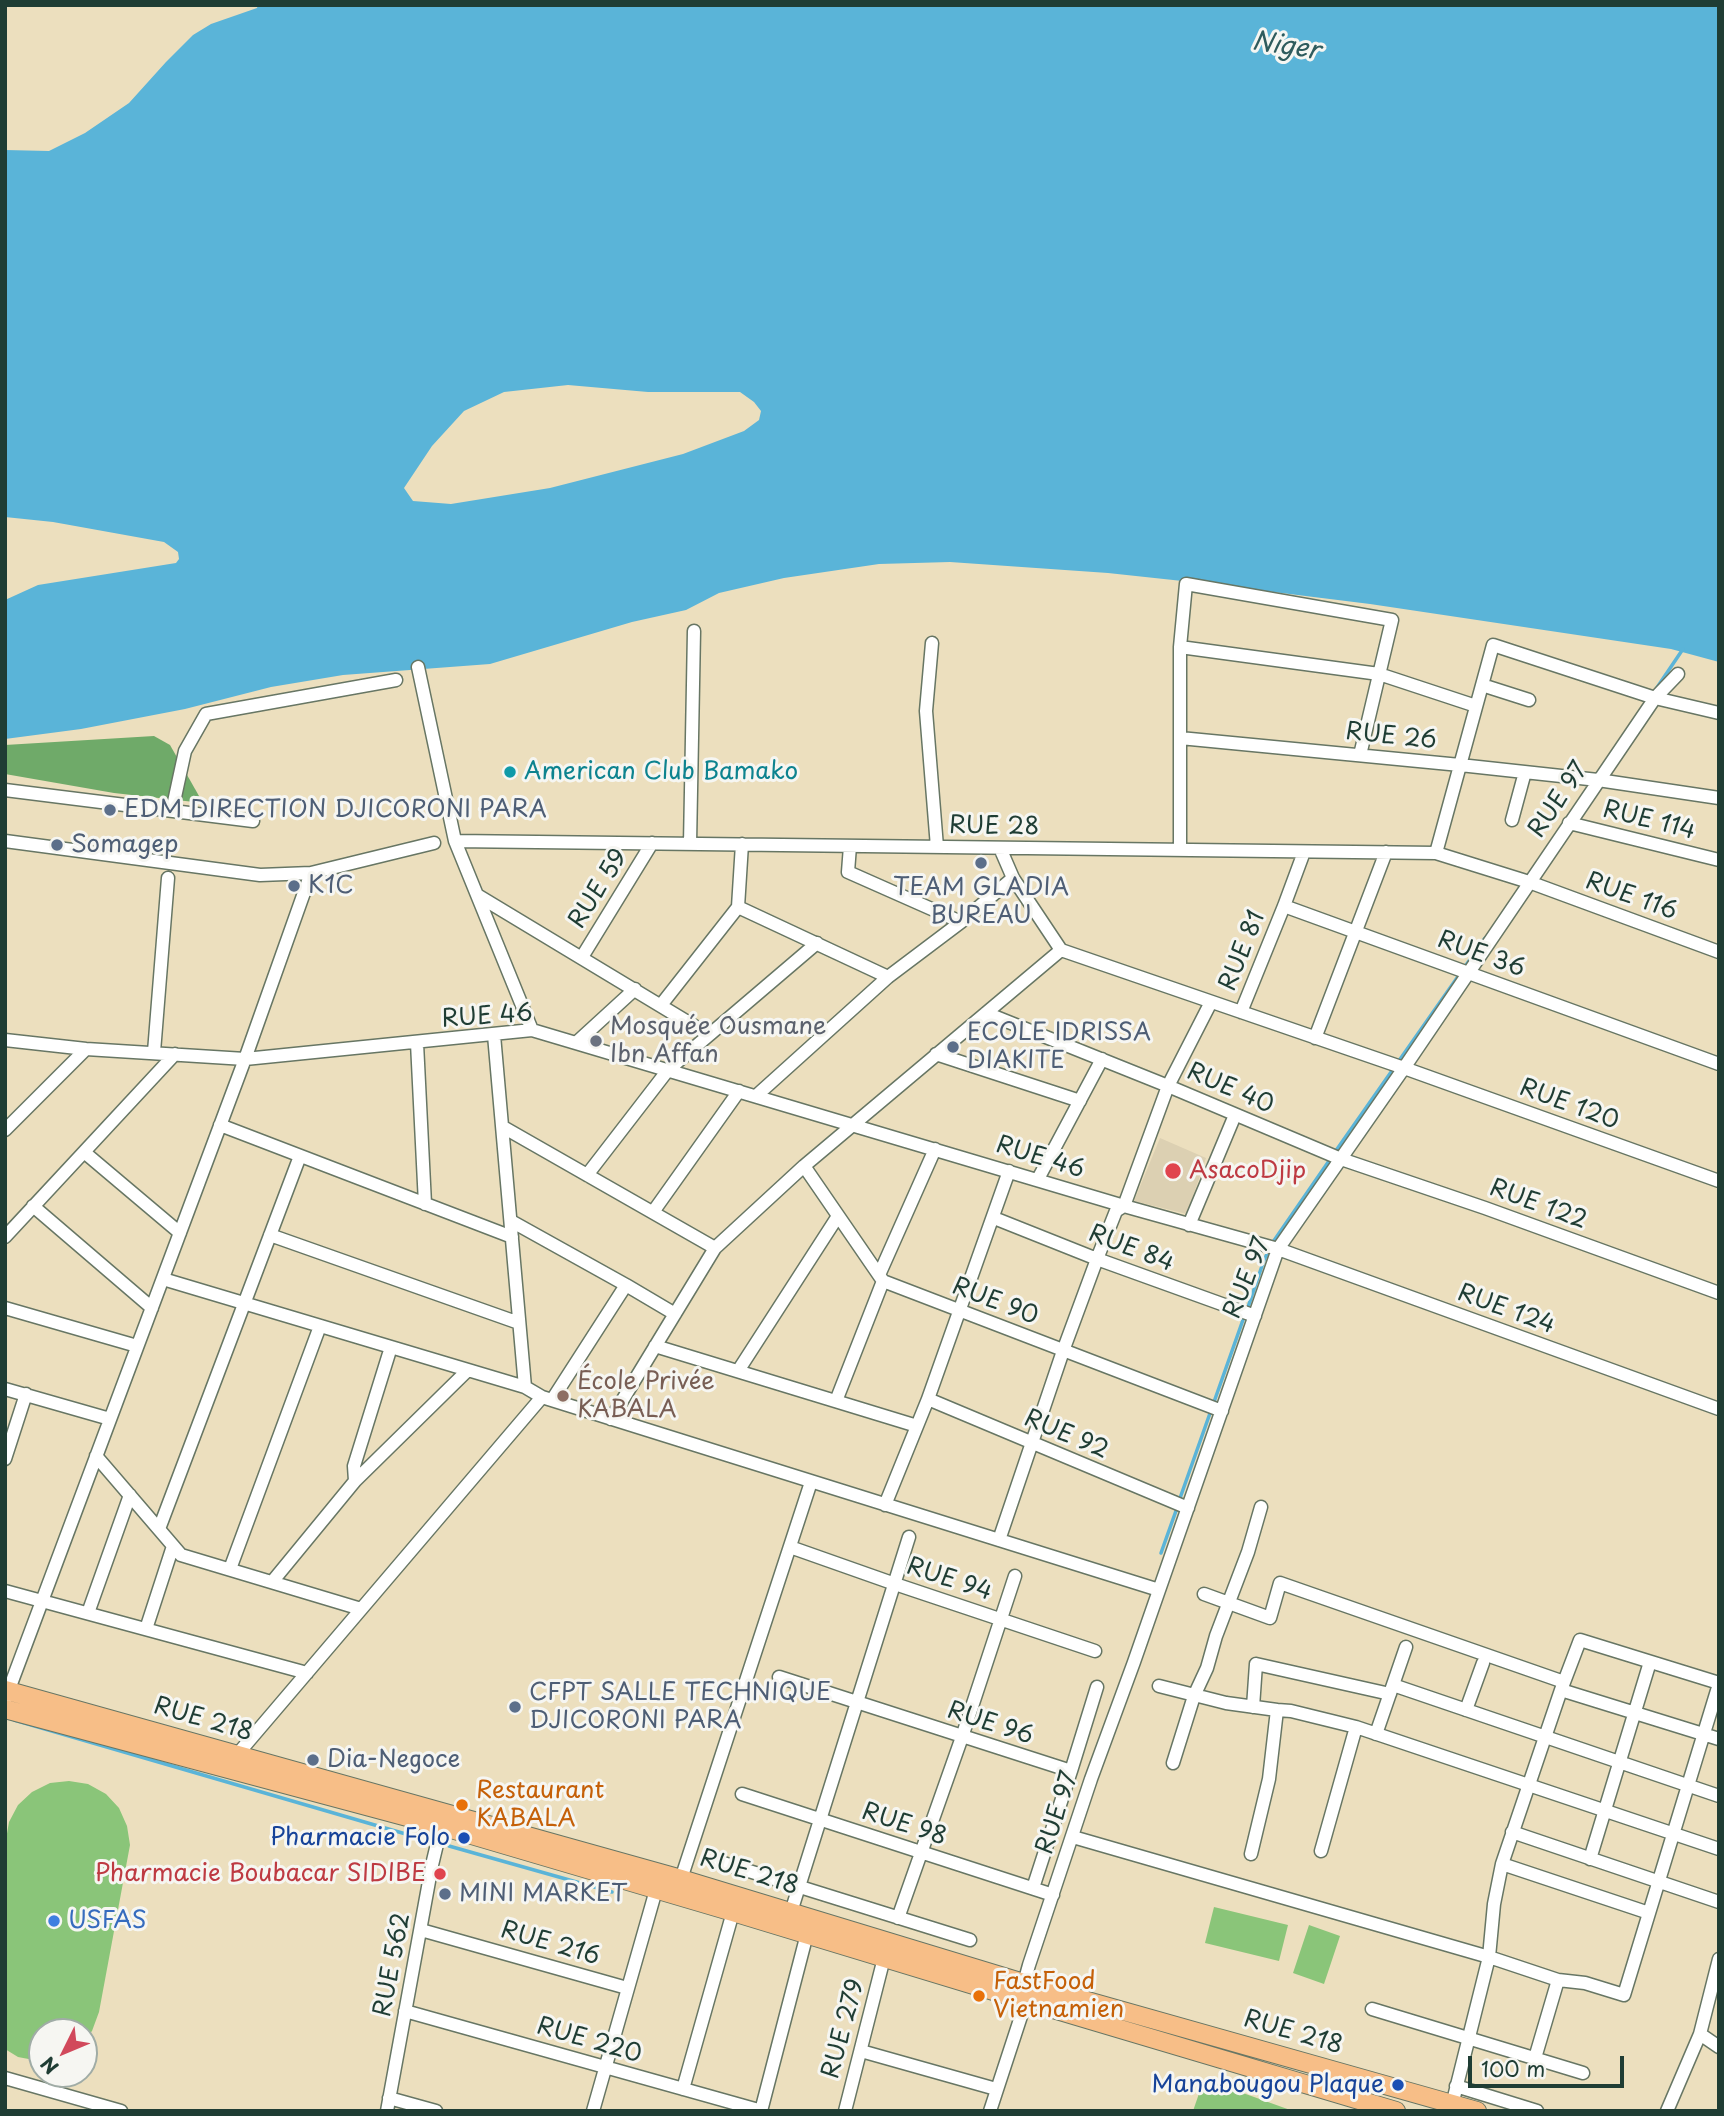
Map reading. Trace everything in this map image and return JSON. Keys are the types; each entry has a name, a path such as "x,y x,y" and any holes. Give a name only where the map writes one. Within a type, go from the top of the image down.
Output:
{"highway":[{"name":"RUE 218","path":"6,1694 236,1756 443,1819 656,1890 1396,2111"},
{"name":"RUE 218","path":"5,1709 681,1879 1024,1983 1453,2100 1477,2111"}],"street":[{"path":"1180,850 1180,647 1186,584 1392,620 1360,755"},
{"path":"690,844 694,631"},
{"path":"932,643 926,711 937,847"},
{"path":"1436,853 1493,645 1655,698 1719,713"},
{"path":"1180,647 1379,674 1476,706"},
{"path":"418,667 454,841 532,1030"},
{"name":"RUE 97","path":"1024,1983 1091,1779 1159,1590 1180,1506 1215,1409 1255,1316 1278,1249 1655,698 1678,674"},
{"path":"172,811 185,751 206,715 396,680"},
{"path":"1482,685 1530,700"},
{"name":"RUE 26","path":"1180,738 1598,780 1719,798"},
{"path":"1512,820 1525,772"},
{"path":"5,790 253,821"},
{"name":"RUE 114","path":"1569,823 1719,860"},
{"path":"5,841 260,875 311,873 434,843"},
{"name":"RUE 28","path":"454,841 1436,853 1529,883"},
{"name":"RUE 59","path":"582,957 652,843"},
{"path":"661,1005 738,906 742,844"},
{"path":"850,846 848,872 961,922"},
{"path":"611,1419 715,1248 851,1125 1061,950 1013,878 1000,848"},
{"path":"1284,906 1304,852"},
{"path":"1315,1038 1386,852"},
{"path":"6,1694 245,1059 311,873"},
{"path":"154,1052 168,878"},
{"path":"756,1096 888,978 1013,878"},
{"name":"RUE 116","path":"1529,883 1719,952"},
{"path":"477,894 709,1035"},
{"path":"738,906 888,978"},
{"name":"RUE 36","path":"1284,906 1719,1063"},
{"name":"RUE 81","path":"1241,1012 1284,906"},
{"path":"587,1175 668,1070 817,943"},
{"name":"RUE 120","path":"1061,950 1404,1068 1719,1181"},
{"path":"576,1043 635,989"},
{"path":"999,1540 1097,1259 1116,1212 1124,1206 1168,1086 1210,1002"},
{"name":"RUE 40","path":"986,1013 1341,1159"},
{"name":"RUE 46","path":"5,1040 86,1049 245,1059 532,1030 1124,1206 1278,1249"},
{"path":"494,1035 525,1387"},
{"path":"417,1043 425,1204"},
{"path":"5,1129 86,1049"},
{"path":"5,1237 175,1054"},
{"path":"936,1055 1080,1101"},
{"path":"1038,1180 1102,1059"},
{"path":"653,1212 739,1091"},
{"path":"1189,1224 1235,1115"},
{"path":"220,1125 512,1237"},
{"path":"503,1127 715,1248"},
{"path":"836,1401 881,1278 935,1149"},
{"path":"84,1152 180,1233"},
{"path":"159,1529 300,1156"},
{"name":"RUE 122","path":"1341,1159 1719,1293"},
{"path":"804,1166 881,1278"},
{"path":"885,1505 928,1399 1009,1171"},
{"path":"33,1206 152,1308"},
{"path":"737,1371 838,1216"},
{"name":"RUE 84","path":"994,1217 1097,1259 1255,1316"},
{"path":"511,1221 675,1314"},
{"path":"270,1234 519,1323"},
{"name":"RUE 124","path":"1278,1249 1719,1409"},
{"name":"RUE 90","path":"881,1278 1215,1409"},
{"path":"163,1279 525,1387 547,1399 1159,1590"},
{"path":"236,1756 547,1399 626,1285"},
{"path":"5,1308 138,1346"},
{"path":"230,1569 320,1326"},
{"path":"656,1346 917,1426"},
{"path":"355,1481 354,1466 391,1347"},
{"path":"272,1582 355,1481 468,1370"},
{"path":"5,1389 110,1419"},
{"path":"5,1459 26,1394"},
{"name":"RUE 92","path":"928,1399 1180,1506"},
{"path":"96,1456 181,1555 362,1609"},
{"path":"681,1879 811,1482"},
{"path":"88,1613 130,1495"},
{"path":"1173,1763 1194,1696 1207,1668 1216,1636 1248,1552 1261,1507"},
{"path":"791,1912 909,1537"},
{"path":"146,1629 173,1546"},
{"name":"RUE 94","path":"790,1547 1095,1651"},
{"path":"898,1918 1015,1576"},
{"path":"1204,1594 1270,1618 1280,1583 1634,1713 1719,1740"},
{"path":"5,1591 307,1673"},
{"path":"1073,1837 1489,1957 1558,1980 1585,1983 1624,1995 1719,1684 1580,1640 1502,1864 1494,1904 1489,1957 1453,2100 1537,2111"},
{"path":"1376,1734 1406,1647"},
{"path":"1590,1859 1650,1662"},
{"path":"1466,1710 1483,1663"},
{"path":"1252,1707 1255,1664 1391,1690 1466,1710 1719,1796"},
{"name":"RUE 96","path":"779,1676 1071,1771"},
{"path":"1159,1686 1194,1696 1291,1711 1356,1727 1719,1849"},
{"path":"1033,1888 1097,1687"},
{"path":"1251,1854 1269,1779 1277,1710"},
{"path":"1321,1851 1356,1727"},
{"name":"RUE 98","path":"742,1794 1053,1895"},
{"name":"RUE 562","path":"388,2104 443,1819"},
{"path":"1512,1832 1719,1902"},
{"path":"720,1862 970,1940"},
{"path":"1502,1864 1649,1913"},
{"path":"593,2111 656,1890"},
{"path":"683,2089 733,1912"},
{"name":"RUE 216","path":"421,1930 627,1988"},
{"path":"762,2111 807,1934"},
{"name":"RUE 279","path":"845,2111 884,1958"},
{"path":"1667,2111 1700,2034 1718,1962"},
{"path":"1535,2058 1558,1980"},
{"path":"990,2111 1026,2001 1024,1983"},
{"path":"1372,2009 1583,2073"},
{"name":"RUE 220","path":"405,2011 762,2111"},
{"path":"1700,2034 1719,2047"},
{"path":"861,2052 996,2089"},
{"path":"5,2078 121,2111"},
{"path":"388,2104 436,2111"}],"shaded area":[{"name":"AsacoDjip","path":"1160,1138 1206,1158 1187,1214 1134,1201"}],"green space":[{"path":"154,736 170,745 203,803 114,793 5,774 5,745"},
{"path":"69,1781 88,1784 106,1794 119,1808 127,1826 130,1845 97,2018 28,2018 28,2059 18,2057 5,2049 5,1845 9,1822 18,1805 32,1792 50,1783"},
{"path":"1214,1907 1288,1925 1279,1961 1205,1943"},
{"path":"1309,1925 1340,1936 1324,1984 1293,1973"},
{"path":"1204,2079 1293,2111 1193,2111"}],"water":[{"name":"Niger","path":"258,5 1719,5 1719,662 1671,649 1370,604 1201,583 1108,573 950,562 879,564 784,578 719,593 686,610 632,622 490,664 343,675 271,687 185,709 81,729 5,739 5,600 38,585 176,563 179,559 178,552 164,542 53,522 5,517 5,150 49,151 85,133 129,103 193,35 211,24 257,8","holes":["568,385 648,392 740,392 761,411 759,420 744,431 683,454 550,488 451,504 413,501 404,488 432,446 464,411 504,392"]}],"waterway":[{"path":"1656,689 1683,649"},
{"path":"1335,1152 1485,938"},
{"path":"1247,1310 1273,1242 1331,1158"},
{"path":"1179,1501 1244,1317"},
{"path":"1161,1553 1177,1508"},
{"path":"14,1720 416,1837"},
{"path":"449,1846 612,1892"}],"place":[{"name":"American Club Bamako","path":"510,772"},
{"name":"EDM DIRECTION DJICORONI PARA","path":"110,810"},
{"name":"Somagep","path":"57,845"},
{"name":"TEAM GLADIA BUREAU","path":"981,863"},
{"name":"K1C","path":"294,886"},
{"name":"Mosquée Ousmane Ibn Affan","path":"596,1041"},
{"name":"ECOLE IDRISSA DIAKITE","path":"953,1047"},
{"name":"AsacoDjip","path":"1173,1171"},
{"name":"École Privée KABALA","path":"563,1396"},
{"name":"CFPT SALLE TECHNIQUE DJICORONI PARA","path":"515,1707"},
{"name":"Dia-Negoce","path":"313,1760"},
{"name":"Restaurant KABALA","path":"462,1805"},
{"name":"Pharmacie Folo","path":"464,1838"},
{"name":"Pharmacie Boubacar SIDIBE","path":"440,1874"},
{"name":"MINI MARKET","path":"445,1894"},
{"name":"USFAS","path":"54,1921"},
{"name":"FastFood Vietnamien","path":"979,1996"},
{"name":"Manabougou Plaque","path":"1398,2085"}]}
